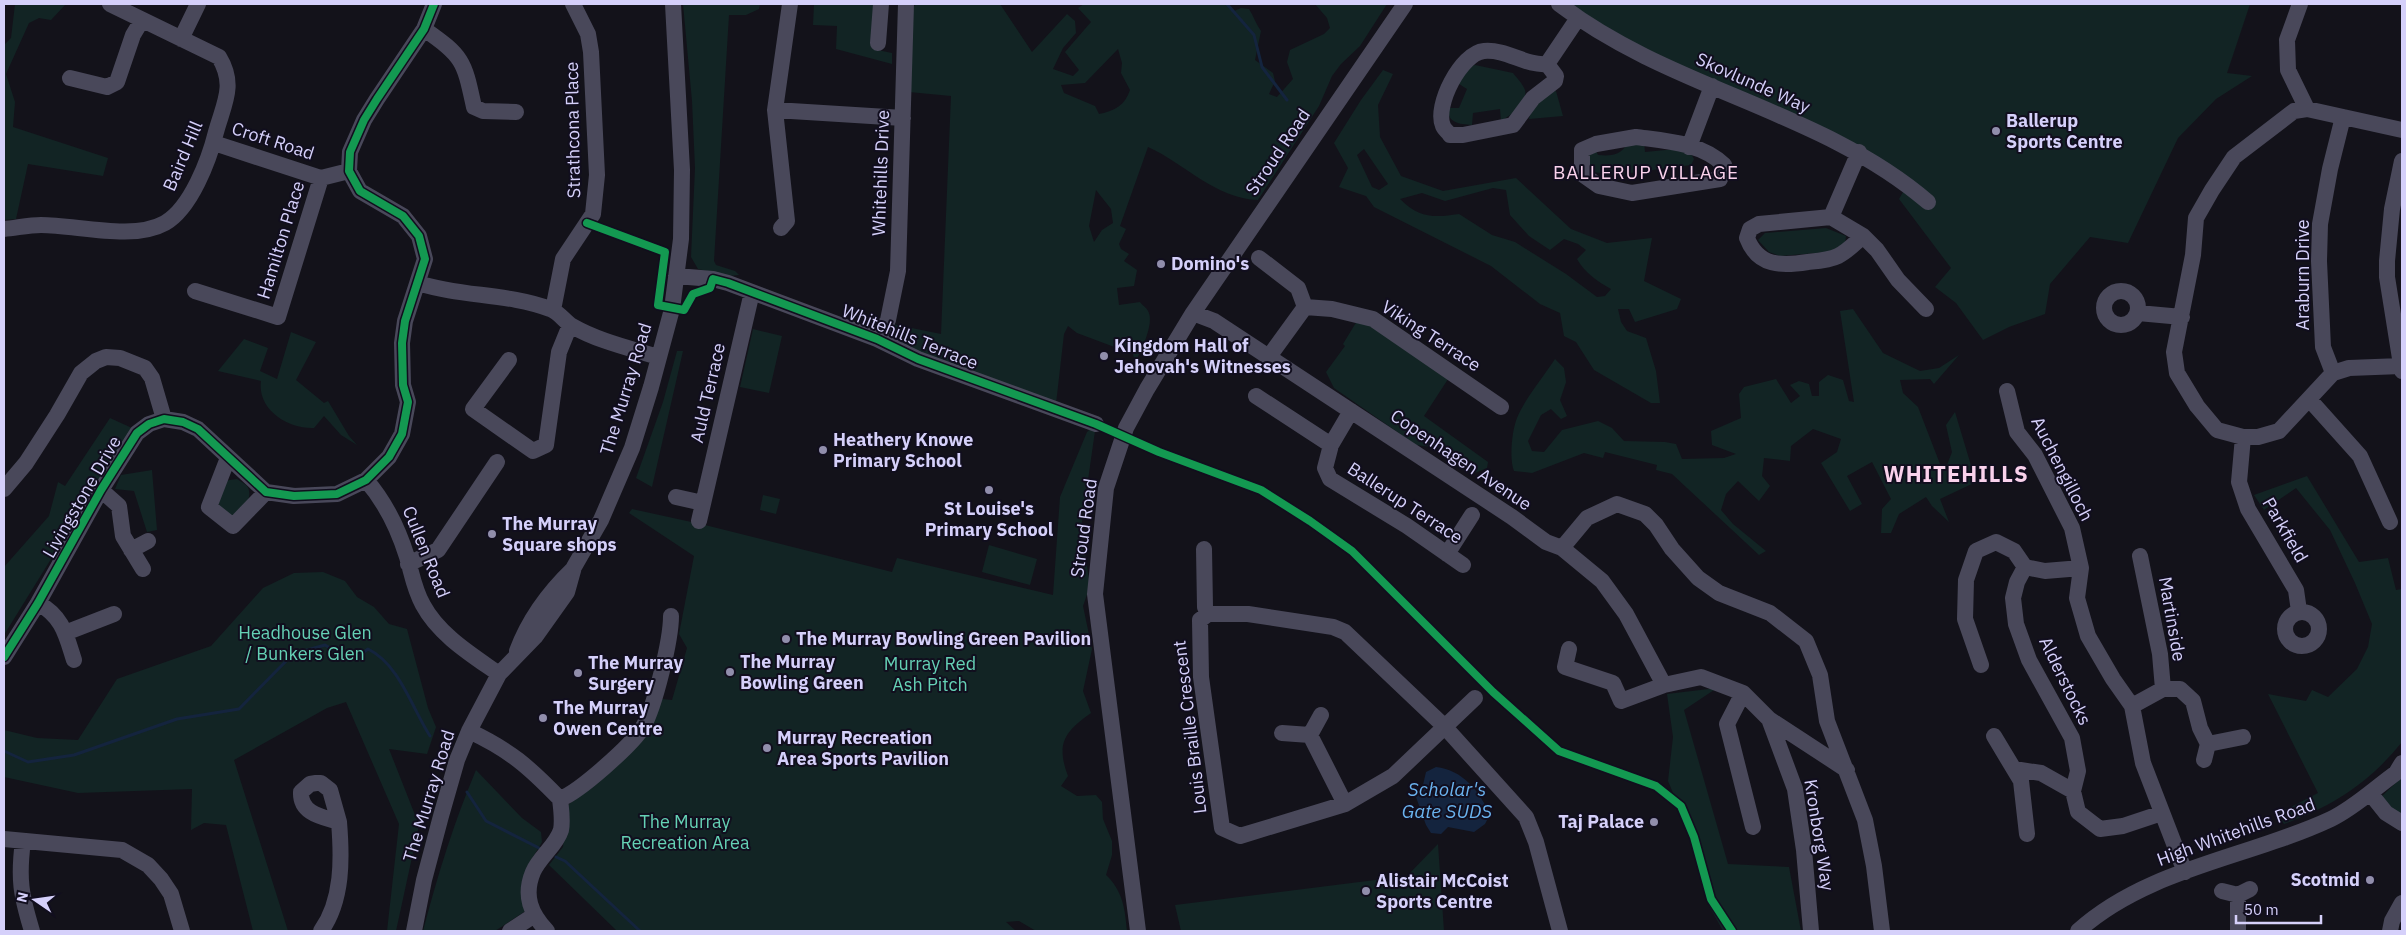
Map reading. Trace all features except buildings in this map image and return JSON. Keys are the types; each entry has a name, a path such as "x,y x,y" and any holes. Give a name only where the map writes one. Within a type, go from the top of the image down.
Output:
{"street":[{"name":"Baird Hill","path":"4,229 40,225 136,231 165,223 188,202 214,143 229,84 226,70 218,57 110,4"},
{"path":"181,39 198,4"},
{"path":"4,489 31,455 81,373 96,361 106,357 120,358 145,368 152,378 164,419 183,422 198,429 266,492 294,496 337,494 366,480 389,457 402,434 408,402 403,385 402,343 405,321 425,259 419,236 403,216 360,191 349,171 350,152 364,120 424,29 434,4"},
{"name":"Strathcona Place","path":"553,310 564,259 593,214 597,175 591,52 588,34 573,4"},
{"name":"The Murray Road","path":"414,931 424,880 451,781 469,731 499,674 515,655 526,628 558,584 574,567 601,520 632,448 672,309 681,239 682,170 672,4"},
{"path":"781,228 787,221 775,110 790,4"},
{"path":"878,43 881,4"},
{"name":"Whitehills Drive","path":"877,339 888,320 898,271 906,4"},
{"name":"Stroud Road","path":"1138,931 1095,594 1106,488 1126,428 1147,388 1193,313 1405,4"},
{"name":"Skovlunde Way","path":"1559,4 1578,18 1638,53 1859,152 1928,202"},
{"path":"2300,4 2287,40 2288,70 2307,109"},
{"path":"1547,64 1578,18"},
{"path":"70,78 96,86 107,87 117,82 133,34 142,20"},
{"path":"424,29 454,51 462,63 468,74 474,107 483,110 516,112"},
{"path":"1485,50 1511,55 1534,65 1547,64 1556,76 1555,82 1533,98 1513,125 1463,135 1450,134 1443,127 1441,117 1447,93 1453,78 1469,57 1485,50"},
{"path":"1690,147 1712,86"},
{"path":"2402,130 2307,109 2294,111 2234,157 2212,190 2196,218 2182,317 2174,352 2177,373 2197,406 2217,430 2243,438 2258,437 2279,431 2333,373 2349,368 2402,369 2387,277 2392,209 2402,161"},
{"path":"775,110 903,118"},
{"name":"Araburn Drive","path":"2333,373 2323,347 2320,224 2330,169 2343,117"},
{"path":"1636,136 1690,147 1713,154 1724,164 1720,179 1632,193 1600,186 1582,174 1582,150 1596,144 1636,136"},
{"name":"Croft Road","path":"214,143 321,178 349,171"},
{"path":"1830,217 1859,152"},
{"name":"Hamilton Place","path":"195,291 278,318 321,178"},
{"path":"1863,236 1838,256 1790,265 1776,265 1765,260 1750,246 1747,238 1750,229 1759,224 1830,217 1863,236 1877,250 1898,280 1926,309"},
{"path":"1259,258 1298,288 1305,307 1268,358"},
{"name":"Whitehills Terrace","path":"676,276 713,279 752,292 877,339 918,359 1096,424"},
{"path":"418,284 436,289 515,299 553,310 570,325 609,343 658,357"},
{"name":"Auld Terrace","path":"699,521 752,292"},
{"name":"Viking Terrace","path":"1305,307 1332,308 1374,320 1501,407"},
{"name":"Copenhagen Avenue","path":"1193,313 1214,321 1512,517 1546,542 1562,548 1602,581 1626,614 1664,685"},
{"path":"2138,313 2182,317"},
{"path":"509,360 473,409 533,452 546,445 559,352 570,325"},
{"name":"Auchengilloch","path":"2007,391 2017,432 2035,455 2072,528 2081,568 2077,598 2088,636 2113,679 2132,706 2143,762 2186,872"},
{"path":"1256,396 1331,445"},
{"path":"2309,399 2360,456 2390,522"},
{"name":"Ballerup Terrace","path":"1351,411 1331,445 1325,468 1330,479 1463,565"},
{"name":"Livingstone Drive","path":"4,657 38,603 101,490 137,433 149,424 164,419"},
{"name":"Parkfield","path":"2243,438 2239,482 2248,510 2296,590 2299,612"},
{"path":"228,458 209,507 233,526 266,492"},
{"path":"408,564 438,550 498,462"},
{"name":"Cullen Road","path":"366,480 383,500 395,524 415,588 424,607 455,646 499,674"},
{"path":"101,490 119,506 124,536 143,570"},
{"path":"676,497 703,503"},
{"path":"1562,548 1587,518 1617,504 1645,514 1656,525 1672,549 1698,578 1720,593 1770,613 1806,641 1820,675 1827,722 1847,770 1864,820 1874,866 1882,931"},
{"path":"1447,554 1472,515"},
{"path":"131,550 148,542"},
{"path":"1981,665 1965,620 1966,580 1976,551 1996,542 2014,551 2025,568 2045,570 2081,568"},
{"path":"1204,549 1205,607 1208,614 1248,614 1333,627 1345,632 1444,726 1526,817 1536,842 1560,931"},
{"name":"Martinside","path":"2140,556 2160,654 2162,689"},
{"name":"Alderstocks","path":"2025,568 2017,582 2013,598 2016,624 2029,660 2072,738 2078,771 2073,791 2078,812 2100,829 2123,826 2162,813"},
{"path":"38,603 51,611 66,633 74,660"},
{"path":"66,633 114,614"},
{"name":"Louis Braille Crescent","path":"1208,614 1200,620 1199,627 1201,677 1222,828 1240,836 1345,804 1393,776 1475,698"},
{"path":"560,799 567,796 599,771 642,728 657,685 671,616"},
{"name":"Kronborg Way","path":"1569,649 1565,667 1613,683 1621,702 1664,685 1702,676 1744,693 1769,719 1796,789 1804,850 1811,931"},
{"path":"2132,706 2162,689 2180,690 2193,701 2206,752 2243,736"},
{"path":"1744,693 1727,724 1753,827"},
{"path":"1310,735 1321,715"},
{"path":"1769,719 1847,770"},
{"path":"469,731 495,743 525,763 560,799 562,827 558,838 534,871 529,892 533,916 547,931"},
{"path":"1282,733 1310,735"},
{"path":"1310,735 1345,804"},
{"path":"1994,736 2022,782 2027,834"},
{"name":"High Whitehills Road","path":"2078,931 2109,906 2147,886 2299,833 2333,818 2396,773 2402,763"},
{"path":"2014,769 2041,773 2073,791"},
{"path":"2370,793 2386,813 2402,823"},
{"path":"321,931 330,918 341,869 339,822"},
{"path":"4,839 122,850 139,860 161,878 171,894 182,931"},
{"path":"23,841 19,872 21,897 32,931"},
{"path":"2237,892 2238,931"},
{"path":"2390,931 2392,921 2402,903"},
{"path":"510,931 533,916"}],"green space":[{"path":"15,4 66,4 51,20 39,18 29,23 6,74 15,102 13,127 108,158 103,176 28,164 16,219 4,220 4,45 11,38"},
{"path":"683,4 760,4 759,9 746,15 729,15 714,261 716,265 735,271 739,275 728,276 698,269 691,257 695,168 692,101"},
{"path":"814,4 874,4 873,49 892,53 892,64 836,49 837,26 813,25"},
{"path":"917,4 1000,4 1032,52 1067,14 1075,21 1076,33 1063,48 1053,69 1073,76 1079,70 1065,52 1091,22 1078,8 1084,4 1227,4 1234,11 1241,8 1249,9 1261,31 1255,60 1273,73 1275,81 1269,94 1277,97 1293,79 1287,62 1290,50 1324,34 1330,28 1327,18 1315,4 1387,4 1360,46 1341,64 1332,76 1319,106 1258,200 1228,194 1148,147 1120,226 1126,229 1119,244 1121,249 1129,254 1124,261 1137,270 1134,286 1117,288 1119,305 1140,302 1147,310 1150,316 1149,329 1135,362 1133,354 1077,333 1068,326 1064,334 1056,404 884,338 892,324 941,334 951,96 909,92 905,46 914,6","holes":["1118,49 1122,63 1121,73 1130,90 1125,100 1119,106 1099,114 1095,106 1064,93 1061,85 1085,83","1096,190 1111,209 1113,223 1102,230 1094,242 1089,226"]},
{"path":"1569,4 2250,4 2227,73 2252,76 2216,99 2178,138 2128,243 2090,237 2050,284 2045,314 2009,327 1983,340 1956,303 1935,287 1951,268 1899,199 1910,180 1644,52"},
{"path":"1475,65 1513,73 1525,90 1524,99 1521,104 1514,112 1501,121 1500,109 1473,113 1472,125 1455,122 1448,113 1447,108 1459,108 1467,89 1456,82 1468,67"},
{"path":"1383,70 1393,74 1378,105 1380,137 1401,176 1443,191 1516,178 1571,229 1607,243 1652,238 1644,281 1681,299 1677,309 1635,322 1629,309 1618,309 1621,322 1627,331 1646,338 1656,371 1660,403 1651,403 1594,370 1576,342 1564,336 1560,313 1540,304 1491,266 1374,207 1366,196 1339,187 1348,168 1334,143 1361,100","holes":["1364,149 1388,184 1379,190 1372,187 1357,155","1493,188 1506,190 1510,215 1529,236 1550,250 1564,239 1578,244 1586,250 1577,259 1592,276 1611,289 1605,296 1597,297 1566,274 1515,242 1492,235 1459,214 1427,215 1414,210 1400,199 1422,193 1445,201"]},
{"path":"1556,91 1563,116 1529,119 1532,109 1538,101 1545,95"},
{"path":"1644,143 1645,152 1676,149 1690,152 1694,159 1691,165 1615,175 1593,172 1585,162 1594,147 1598,155 1611,155 1621,151 1627,144"},
{"path":"1826,228 1846,236 1845,244 1829,252 1780,256 1769,252 1758,240 1765,233"},
{"path":"1853,309 1883,353 1920,371 1939,368 1959,355 1934,384 1930,379 1900,380 1903,393 1918,407 1940,464 1947,465 1952,452 1946,425 1955,412 1976,482 1940,499 1949,522 1932,506 1926,497 1899,514 1891,533 1881,533 1882,509 1891,499 1872,462 1847,476 1862,504 1850,511 1821,463 1837,452 1841,439 1813,429 1791,446 1790,461 1764,458 1762,476 1770,486 1759,501 1738,481 1726,494 1721,510 1733,524 1766,551 1759,555 1672,474 1656,470 1657,465 1605,452 1603,458 1584,453 1532,473 1514,471 1512,466 1512,444 1517,418 1529,396 1555,359 1564,368 1566,382 1560,400 1567,416 1561,419 1551,409 1541,415 1528,441 1532,451 1544,452 1562,430 1598,421 1612,428 1624,441 1676,444 1682,459 1724,458 1736,454 1712,445 1711,431 1741,418 1739,394 1744,387 1776,379 1791,403 1800,396 1790,385 1799,381 1809,384 1812,396 1819,396 1819,382 1828,375 1843,380 1849,401 1854,402 1840,311"},
{"path":"1360,316 1452,373 1424,416 1488,462 1487,468 1475,473 1467,472 1460,468 1452,453 1445,449 1416,445 1334,388 1326,372 1345,346 1343,344"},
{"path":"753,329 782,336 769,393 740,387"},
{"path":"291,332 316,342 296,380 324,403 328,401 349,436 357,445 341,435 324,416 314,428 294,425 284,421 269,408 264,400 261,391 261,381 218,371 244,339 268,348 260,371 277,379"},
{"path":"677,351 683,351 652,487 636,478 663,402"},
{"path":"110,418 132,428 4,635 4,567 49,516 58,482 65,486"},
{"name":"The Murray Recreation Area","path":"1096,424 1079,543 1085,553 1090,586 1083,606 1092,649 1083,691 1091,713 1074,726 1065,740 1063,755 1068,776 1061,786 1077,796 1096,795 1102,802 1103,819 1112,841 1112,855 1106,875 1120,894 1127,931 1036,931 1019,921 1006,922 1016,931 617,931 549,865 563,847 567,806 647,735 662,699 672,700 687,648 679,634 694,556 629,513 632,509 705,525 892,572 897,558 1053,595 1060,497 1087,432"},
{"path":"152,470 157,530 147,532 134,491 115,489 121,475"},
{"path":"2307,476 2359,562 2388,558 2396,590 2402,589 2402,742 2377,770 2349,792 2302,817 2284,824 2276,811 2287,809 2318,793 2268,694 2306,701 2312,690 2328,697 2357,669 2368,647 2372,624 2330,530 2296,488 2264,510 2254,495"},
{"path":"237,479 247,486 249,491 248,500 242,509 229,516 218,508 223,481"},
{"path":"763,495 780,499 776,514 760,510"},
{"path":"989,545 1037,559 1030,585 982,572"},
{"name":"Headhouse Glen / Bunkers Glen","path":"323,572 345,581 357,597 374,607 389,624 407,629 428,708 436,727 427,754 389,749 419,825 396,931 387,931 399,824 346,702 327,708 234,760 288,931 253,931 226,825 204,823 191,830 192,789 78,793 4,777 4,730 37,738 78,740 117,679 211,646 263,588 294,573"},
{"path":"1717,688 1684,710 1728,864 1789,867 1801,931 1723,931 1707,902 1689,831 1668,781 1673,737 1667,694"},
{"path":"476,770 522,818 541,832 542,842 527,867 527,910 495,931 423,931 460,810"},
{"path":"2402,777 2402,816 2392,811 2382,796"},
{"name":"Alistair McCoist Sports Centre","path":"1438,844 1444,931 1181,931 1175,905 1407,876"}],"water":[{"name":"Scholar's Gate SUDS","path":"1436,767 1454,772 1462,777 1481,797 1490,814 1485,824 1474,832 1448,827 1441,834 1431,833 1426,825 1416,797 1423,785 1426,772"}],"waterway":[{"path":"1227,4 1254,35 1262,67 1287,100"},
{"path":"4,751 28,762 74,755 177,719 239,709 293,654 325,645 342,655 356,658 368,649 379,656 388,665 404,688 430,736"},
{"path":"467,792 486,821 539,848"},
{"path":"556,857 565,861 640,931"}],"cycle path":[{"path":"4,657 38,603 101,490 137,433 149,424 164,419 183,422 198,429 266,492 294,496 337,494 366,480 389,457 402,434 408,402 403,385 402,343 405,321 425,259 419,236 403,216 360,191 349,171 350,152 364,120 424,29 434,4"},
{"path":"587,223 665,252 658,305 684,310 693,294 710,288 713,279 728,283 877,339 918,359 1096,424 1159,452 1261,490 1310,521 1352,551 1493,692 1559,751 1656,786 1681,806 1694,837 1711,899 1732,931"}],"place":[{"name":"Ballerup Sports Centre","path":"1996,131"},
{"name":"Domino's","path":"1161,264"},
{"name":"Kingdom Hall of Jehovah's Witnesses","path":"1104,356"},
{"name":"Heathery Knowe Primary School","path":"823,450"},
{"name":"St Louise's Primary School","path":"989,490"},
{"name":"The Murray Square shops","path":"492,534"},
{"name":"The Murray Bowling Green Pavilion","path":"786,639"},
{"name":"The Murray Bowling Green","path":"730,672"},
{"name":"The Murray Surgery","path":"578,673"},
{"name":"The Murray Owen Centre","path":"543,718"},
{"name":"Murray Recreation Area Sports Pavilion","path":"767,748"},
{"name":"Taj Palace","path":"1654,822"},
{"name":"Scotmid","path":"2370,880"},
{"name":"Alistair McCoist Sports Centre","path":"1366,891"}],"district":[{"name":"BALLERUP VILLAGE","path":"1646,172"},
{"name":"WHITEHILLS","path":"1956,474"}],"park label":[{"name":"Murray Red Ash Pitch","path":"930,674"}]}
